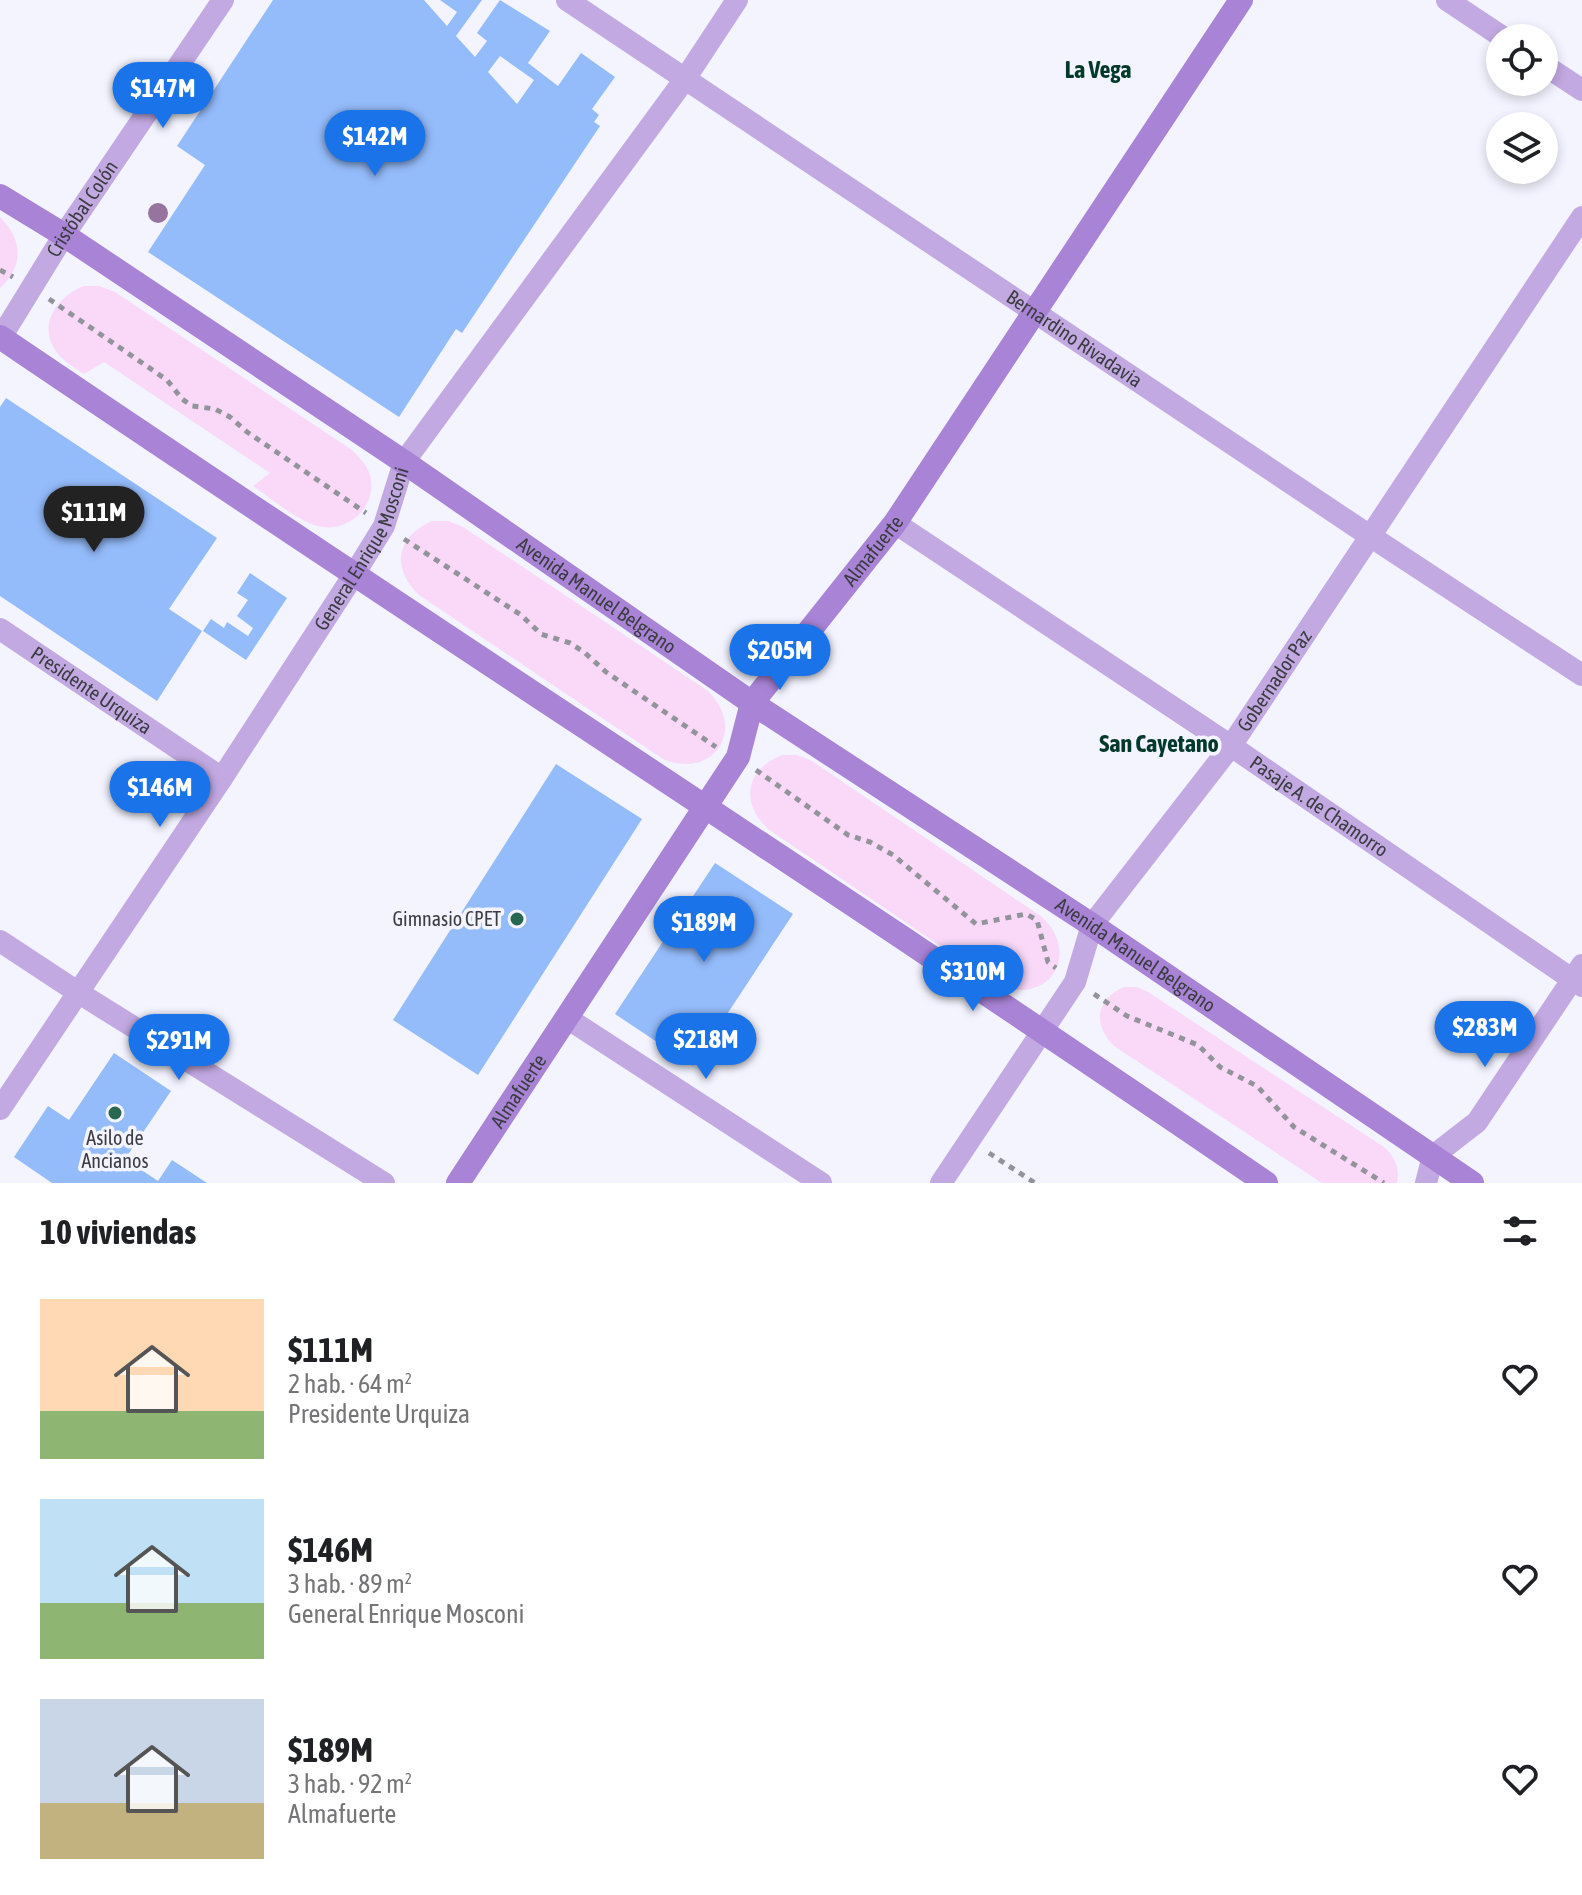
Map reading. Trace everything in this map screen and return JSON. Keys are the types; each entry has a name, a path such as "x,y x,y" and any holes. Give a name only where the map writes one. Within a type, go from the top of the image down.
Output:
{"main road":[{"name":"Almafuerte","path":"458,1183 738,757 752,703 895,523 1241,0"},
{"name":"Avenida Manuel Belgrano","path":"0,196 64,235 404,462 752,703 1092,925 1472,1183"},
{"path":"0,338 1043,1030 1266,1183"}],"street":[{"name":"Cristóbal Colón","path":"0,338 64,235 223,0"},
{"name":"Bernardino Rivadavia","path":"567,0 1582,675"},
{"name":"General Enrique Mosconi","path":"0,1109 355,573 384,526 404,462 685,79 737,0"},
{"path":"1447,0 1486,26"},
{"path":"1558,74 1582,90"},
{"name":"Gobernador Paz","path":"941,1183 1075,982 1092,925 1231,746 1582,217"},
{"name":"Pasaje A. de Chamorro","path":"895,523 1579,977"},
{"name":"Presidente Urquiza","path":"0,629 222,778"},
{"path":"0,941 384,1183"},
{"path":"1426,1183 1433,1156 1477,1122 1579,977"},
{"path":"567,1018 821,1183"}],"path":[{"path":"0,270 167,380 192,406 215,409 230,417 247,432 384,526 521,615 541,634 570,643 606,672 710,744 738,757 848,835 870,842 893,855 976,924 1026,914 1037,920 1048,962 1127,1016 1198,1045 1220,1067 1257,1086 1294,1127 1384,1183"},
{"path":"970,1140 1035,1183"}],"shaded area":[{"path":"0,217 13,235 18,253 13,271 0,288"},
{"path":"83,286 99,286 115,292 352,450 370,475 370,496 360,513 343,525 333,527 306,521 253,486 270,473 104,362 84,374 64,360 52,344 49,323 57,305"},
{"path":"432,521 448,521 463,527 708,691 725,721 719,747 710,757 697,763 681,764 663,759 419,595 404,574 402,554 411,536"},
{"path":"782,755 797,755 812,761 1042,917 1054,932 1059,947 1059,961 1054,973 1032,989 1016,990 998,985 768,829 753,808 751,788 760,769"},
{"path":"1124,987 1137,987 1148,992 1384,1147 1396,1163 1397,1183 1322,1183 1114,1046 1102,1029 1100,1013 1108,998"}],"building":[{"path":"273,0 424,0 447,26 457,12 440,0 482,0 456,36 475,57 487,41 477,33 500,0 550,31 528,63 558,86 581,53 615,77 592,109 599,115 594,122 600,126 462,333 456,329 399,417 148,252 205,165 177,146","holes":["500,56 534,80 517,104 488,72"]},
{"path":"6,398 217,538 169,609 202,631 157,701 0,596 0,407"},
{"path":"250,573 287,598 246,660 203,631 211,619 224,628 227,622 248,636 253,628 237,616 248,600 237,593"},
{"name":"Gimnasio CPET","path":"556,764 642,819 478,1075 393,1020"},
{"path":"715,863 793,914 693,1066 615,1014"},
{"name":"Asilo de Ancianos","path":"114,1053 171,1091 125,1159 158,1181 172,1160 207,1183 52,1183 14,1157 48,1106 69,1120"}],"place":[{"name":"Gimnasio CPET","path":"517,919"},
{"name":"Asilo de Ancianos","path":"115,1113"}],"district":[{"name":"La Vega","path":"1098,70"},
{"name":"San Cayetano","path":"1159,744"}]}
